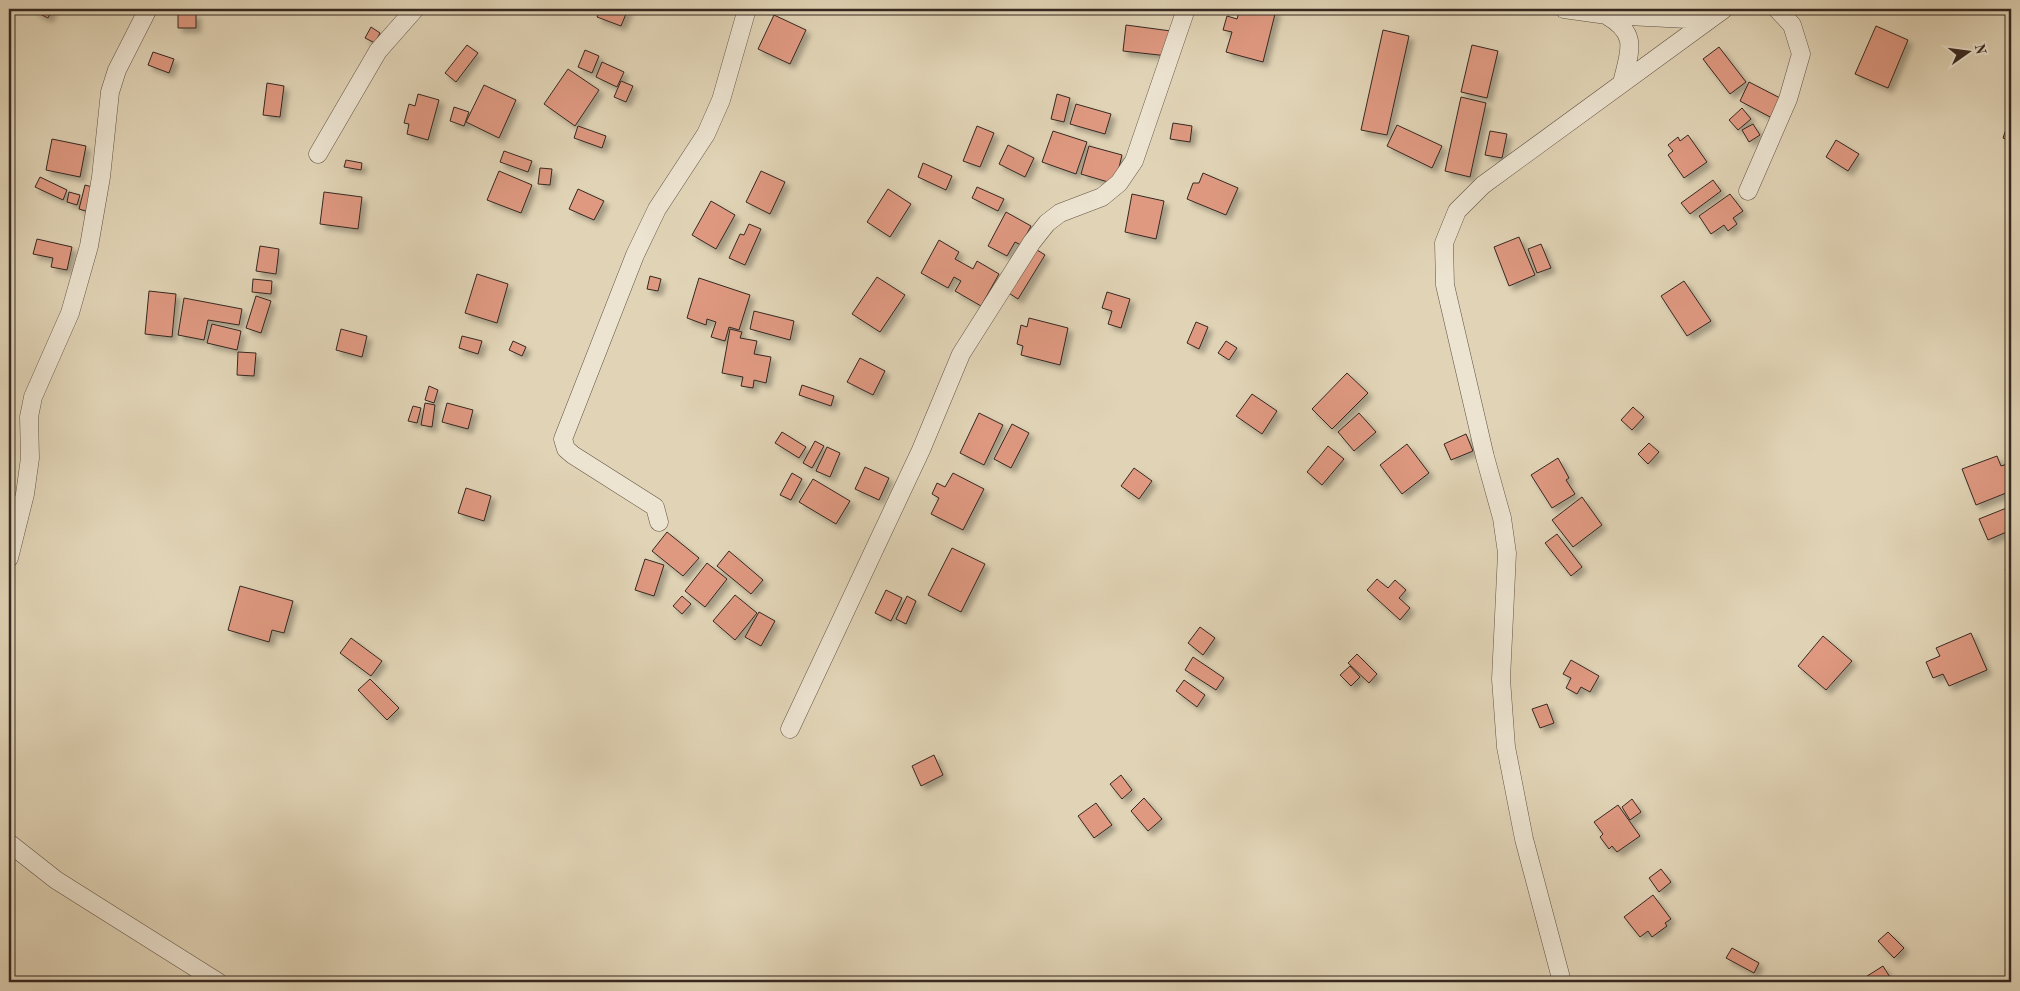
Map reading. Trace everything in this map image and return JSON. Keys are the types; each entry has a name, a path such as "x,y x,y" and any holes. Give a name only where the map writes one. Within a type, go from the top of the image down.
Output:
{"street":[{"path":"9,558 25,494 30,458 29,417 33,397 70,313 89,246 101,177 110,92 117,70 148,9"},
{"path":"318,154 378,52 415,9"},
{"path":"659,522 655,507 573,455 566,449 563,439 635,255 657,209 706,134 721,100 747,9"},
{"path":"790,729 921,450 960,354 1032,242 1047,223 1060,213 1102,197 1119,183 1134,161 1186,9"},
{"path":"1564,9 1708,20"},
{"path":"1562,982 1524,839 1506,747 1501,679 1506,553 1503,527 1445,285 1444,243 1457,211 1483,185 1724,9"},
{"path":"1748,191 1788,99 1802,54 1792,25 1777,9"},
{"path":"1603,12 1619,22 1626,30 1629,39 1629,55 1622,83"},
{"path":"9,843 56,880 218,982"}],"building":[{"path":"35,9 53,9 48,18 34,11"},
{"path":"601,9 628,9 621,26 597,17"},
{"path":"1240,9 1276,10 1263,62 1226,52 1232,32 1223,30 1227,16 1237,19"},
{"path":"178,14 196,14 196,28 178,28"},
{"path":"774,15 806,30 790,64 758,49"},
{"path":"1126,25 1171,31 1168,56 1123,51"},
{"path":"1876,26 1908,40 1888,88 1855,74"},
{"path":"371,27 380,33 375,43 365,38"},
{"path":"1383,30 1409,36 1387,135 1361,130"},
{"path":"467,45 478,53 456,82 445,73"},
{"path":"1472,45 1498,51 1487,98 1461,92"},
{"path":"1719,47 1746,82 1730,94 1703,59"},
{"path":"585,50 599,56 592,73 578,67"},
{"path":"153,52 174,59 169,73 148,65"},
{"path":"602,62 624,72 617,87 596,77"},
{"path":"568,69 599,90 575,126 544,104"},
{"path":"621,81 633,86 626,102 614,97"},
{"path":"1749,82 1782,99 1772,118 1740,101"},
{"path":"267,83 284,86 280,117 263,115"},
{"path":"484,85 516,100 499,138 466,122"},
{"path":"418,94 439,100 428,140 407,134 409,124 404,123 409,104 415,106"},
{"path":"1057,94 1070,98 1064,122 1051,119"},
{"path":"1461,97 1486,103 1470,177 1445,171"},
{"path":"1076,104 1111,114 1105,134 1070,124"},
{"path":"454,107 469,112 464,126 450,121"},
{"path":"1742,108 1751,119 1738,130 1729,120"},
{"path":"2011,115 2011,141 2003,138"},
{"path":"1173,123 1192,126 1190,142 1170,139"},
{"path":"1753,124 1760,135 1749,142 1742,130"},
{"path":"1397,125 1442,146 1432,168 1387,146"},
{"path":"578,126 606,136 602,148 574,138"},
{"path":"977,126 994,133 980,167 963,161"},
{"path":"1053,131 1087,142 1076,174 1042,162"},
{"path":"1490,131 1507,134 1502,158 1485,155"},
{"path":"1688,135 1707,162 1684,178 1668,155 1673,151 1668,145 1678,137 1680,141"},
{"path":"52,139 86,146 80,177 46,170"},
{"path":"1836,140 1859,154 1848,171 1826,157"},
{"path":"1008,145 1034,158 1025,177 999,164"},
{"path":"1089,146 1122,155 1115,184 1081,174"},
{"path":"504,151 532,161 528,172 500,162"},
{"path":"346,160 362,163 361,170 344,167"},
{"path":"923,163 952,176 946,190 918,177"},
{"path":"540,168 552,169 550,185 538,184"},
{"path":"499,171 532,185 521,213 487,200"},
{"path":"761,171 785,182 770,214 746,202"},
{"path":"1203,173 1238,188 1226,215 1187,199 1193,183 1199,183"},
{"path":"40,177 67,190 63,200 35,187"},
{"path":"1713,180 1721,191 1690,214 1681,203"},
{"path":"85,185 96,188 89,212 79,209"},
{"path":"977,187 1004,199 998,211 972,198"},
{"path":"578,189 604,201 594,220 569,209"},
{"path":"888,189 911,204 890,237 867,222"},
{"path":"69,192 80,195 77,205 67,202"},
{"path":"324,192 362,197 358,229 320,224"},
{"path":"1132,194 1164,201 1156,239 1125,232"},
{"path":"1730,194 1743,211 1733,218 1737,224 1728,231 1724,225 1711,234 1699,216"},
{"path":"711,201 735,215 716,249 692,235"},
{"path":"1006,212 1031,226 1021,245 1015,242 1007,256 988,246"},
{"path":"749,224 761,229 745,265 729,258 740,234 744,235"},
{"path":"1519,237 1535,275 1509,286 1494,247"},
{"path":"37,239 72,247 67,270 51,267 53,258 33,254"},
{"path":"939,240 959,252 955,259 973,269 977,261 999,274 981,306 955,291 961,281 954,277 948,288 921,273"},
{"path":"1541,244 1551,268 1537,273 1528,249"},
{"path":"260,246 279,249 276,274 256,271"},
{"path":"1034,248 1045,255 1018,299 1007,292"},
{"path":"477,274 508,284 497,323 465,313"},
{"path":"650,276 661,279 658,291 647,289"},
{"path":"877,277 905,295 880,332 852,314"},
{"path":"699,278 750,295 739,330 729,327 725,341 711,337 716,322 707,319 706,325 687,318"},
{"path":"253,279 272,281 271,294 252,292"},
{"path":"1684,281 1711,321 1687,336 1661,296"},
{"path":"149,291 176,294 172,337 145,334"},
{"path":"1107,292 1130,299 1121,328 1108,324 1112,311 1102,308"},
{"path":"256,296 271,301 261,333 246,328"},
{"path":"184,298 242,309 239,325 208,320 204,340 178,335"},
{"path":"754,311 794,321 790,340 750,329"},
{"path":"1029,318 1068,328 1060,365 1021,355 1023,346 1017,344 1021,325 1027,327"},
{"path":"1196,322 1208,327 1199,349 1187,343"},
{"path":"212,324 241,331 237,350 207,343"},
{"path":"341,329 367,336 362,357 336,350"},
{"path":"730,329 742,332 740,338 757,341 754,354 771,357 766,383 754,380 753,388 741,386 743,377 722,373"},
{"path":"462,336 482,341 478,354 459,348"},
{"path":"513,341 526,347 522,356 509,350"},
{"path":"1226,341 1237,348 1229,360 1218,353"},
{"path":"238,352 256,353 254,376 237,375"},
{"path":"860,358 885,371 873,395 847,382"},
{"path":"1347,373 1368,393 1332,429 1312,409"},
{"path":"802,385 834,396 831,406 799,395"},
{"path":"429,386 438,390 434,403 425,400"},
{"path":"1252,394 1277,411 1262,434 1236,416"},
{"path":"425,403 435,405 432,427 421,425"},
{"path":"447,403 473,410 468,429 442,422"},
{"path":"413,406 421,408 417,423 408,421"},
{"path":"1633,407 1644,417 1632,430 1621,420"},
{"path":"979,413 1003,425 984,465 960,453"},
{"path":"1359,413 1376,432 1354,451 1338,432"},
{"path":"1012,424 1029,433 1011,468 994,459"},
{"path":"782,432 806,447 799,458 775,443"},
{"path":"1466,434 1473,451 1451,460 1444,444"},
{"path":"815,441 824,446 812,468 803,463"},
{"path":"1649,443 1659,452 1648,464 1638,454"},
{"path":"1407,444 1429,473 1402,494 1380,465"},
{"path":"1328,446 1344,459 1322,485 1307,472"},
{"path":"827,447 840,453 830,477 816,471"},
{"path":"1997,456 2001,466 2010,463 2011,491 1976,505 1962,469"},
{"path":"1558,458 1569,478 1566,480 1575,494 1552,508 1531,475"},
{"path":"865,467 889,478 879,500 855,489"},
{"path":"1134,468 1152,481 1139,499 1121,486"},
{"path":"792,473 802,479 791,500 780,495"},
{"path":"953,473 984,489 963,530 931,514 939,498 932,494 937,483 945,487"},
{"path":"813,479 850,501 836,524 799,502"},
{"path":"466,488 491,496 484,521 458,513"},
{"path":"1582,497 1602,525 1573,547 1552,520"},
{"path":"2009,507 2011,530 1988,540 1979,519"},
{"path":"667,532 699,558 683,576 652,551"},
{"path":"1557,534 1582,567 1571,576 1545,543"},
{"path":"952,548 985,564 961,612 928,595"},
{"path":"729,551 763,580 751,594 717,566"},
{"path":"645,559 664,565 654,596 635,590"},
{"path":"707,563 727,579 705,607 685,591"},
{"path":"2011,566 2011,580 2010,581 2005,569"},
{"path":"1377,579 1388,588 1395,580 1406,590 1399,598 1410,608 1400,620 1367,590"},
{"path":"240,586 293,601 284,633 272,630 269,642 228,630"},
{"path":"886,590 902,598 891,621 875,613"},
{"path":"735,595 757,613 735,640 713,621"},
{"path":"682,596 691,604 682,614 673,606"},
{"path":"907,596 916,601 906,624 896,619"},
{"path":"759,612 775,621 761,646 745,637"},
{"path":"1200,627 1215,638 1203,655 1188,643"},
{"path":"1971,633 1987,670 1949,686 1943,674 1933,678 1926,662 1940,656 1936,648"},
{"path":"1823,636 1852,661 1826,690 1798,666"},
{"path":"351,638 382,661 371,676 340,653"},
{"path":"1357,654 1377,674 1369,683 1348,663"},
{"path":"1193,657 1224,678 1216,690 1185,670"},
{"path":"1571,660 1599,676 1590,692 1581,687 1577,694 1566,688 1571,678 1563,674"},
{"path":"1350,666 1360,677 1351,686 1340,675"},
{"path":"370,679 399,708 387,720 358,690"},
{"path":"1184,680 1205,695 1197,707 1176,691"},
{"path":"1547,704 1554,723 1540,728 1532,709"},
{"path":"934,755 943,775 921,786 912,766"},
{"path":"1121,775 1132,790 1122,799 1110,784"},
{"path":"1144,798 1162,819 1148,831 1131,811"},
{"path":"1632,799 1641,812 1630,820 1622,807"},
{"path":"1096,803 1112,825 1094,838 1078,816"},
{"path":"1618,805 1640,836 1617,852 1612,846 1609,849 1600,837 1603,834 1594,822"},
{"path":"1661,869 1671,882 1659,892 1649,878"},
{"path":"1653,895 1671,919 1665,923 1667,926 1652,937 1648,931 1640,937 1624,917"},
{"path":"1888,932 1904,948 1894,958 1878,941"},
{"path":"1732,948 1759,963 1754,973 1726,958"},
{"path":"1883,966 1893,982 1866,982 1864,978"}]}
